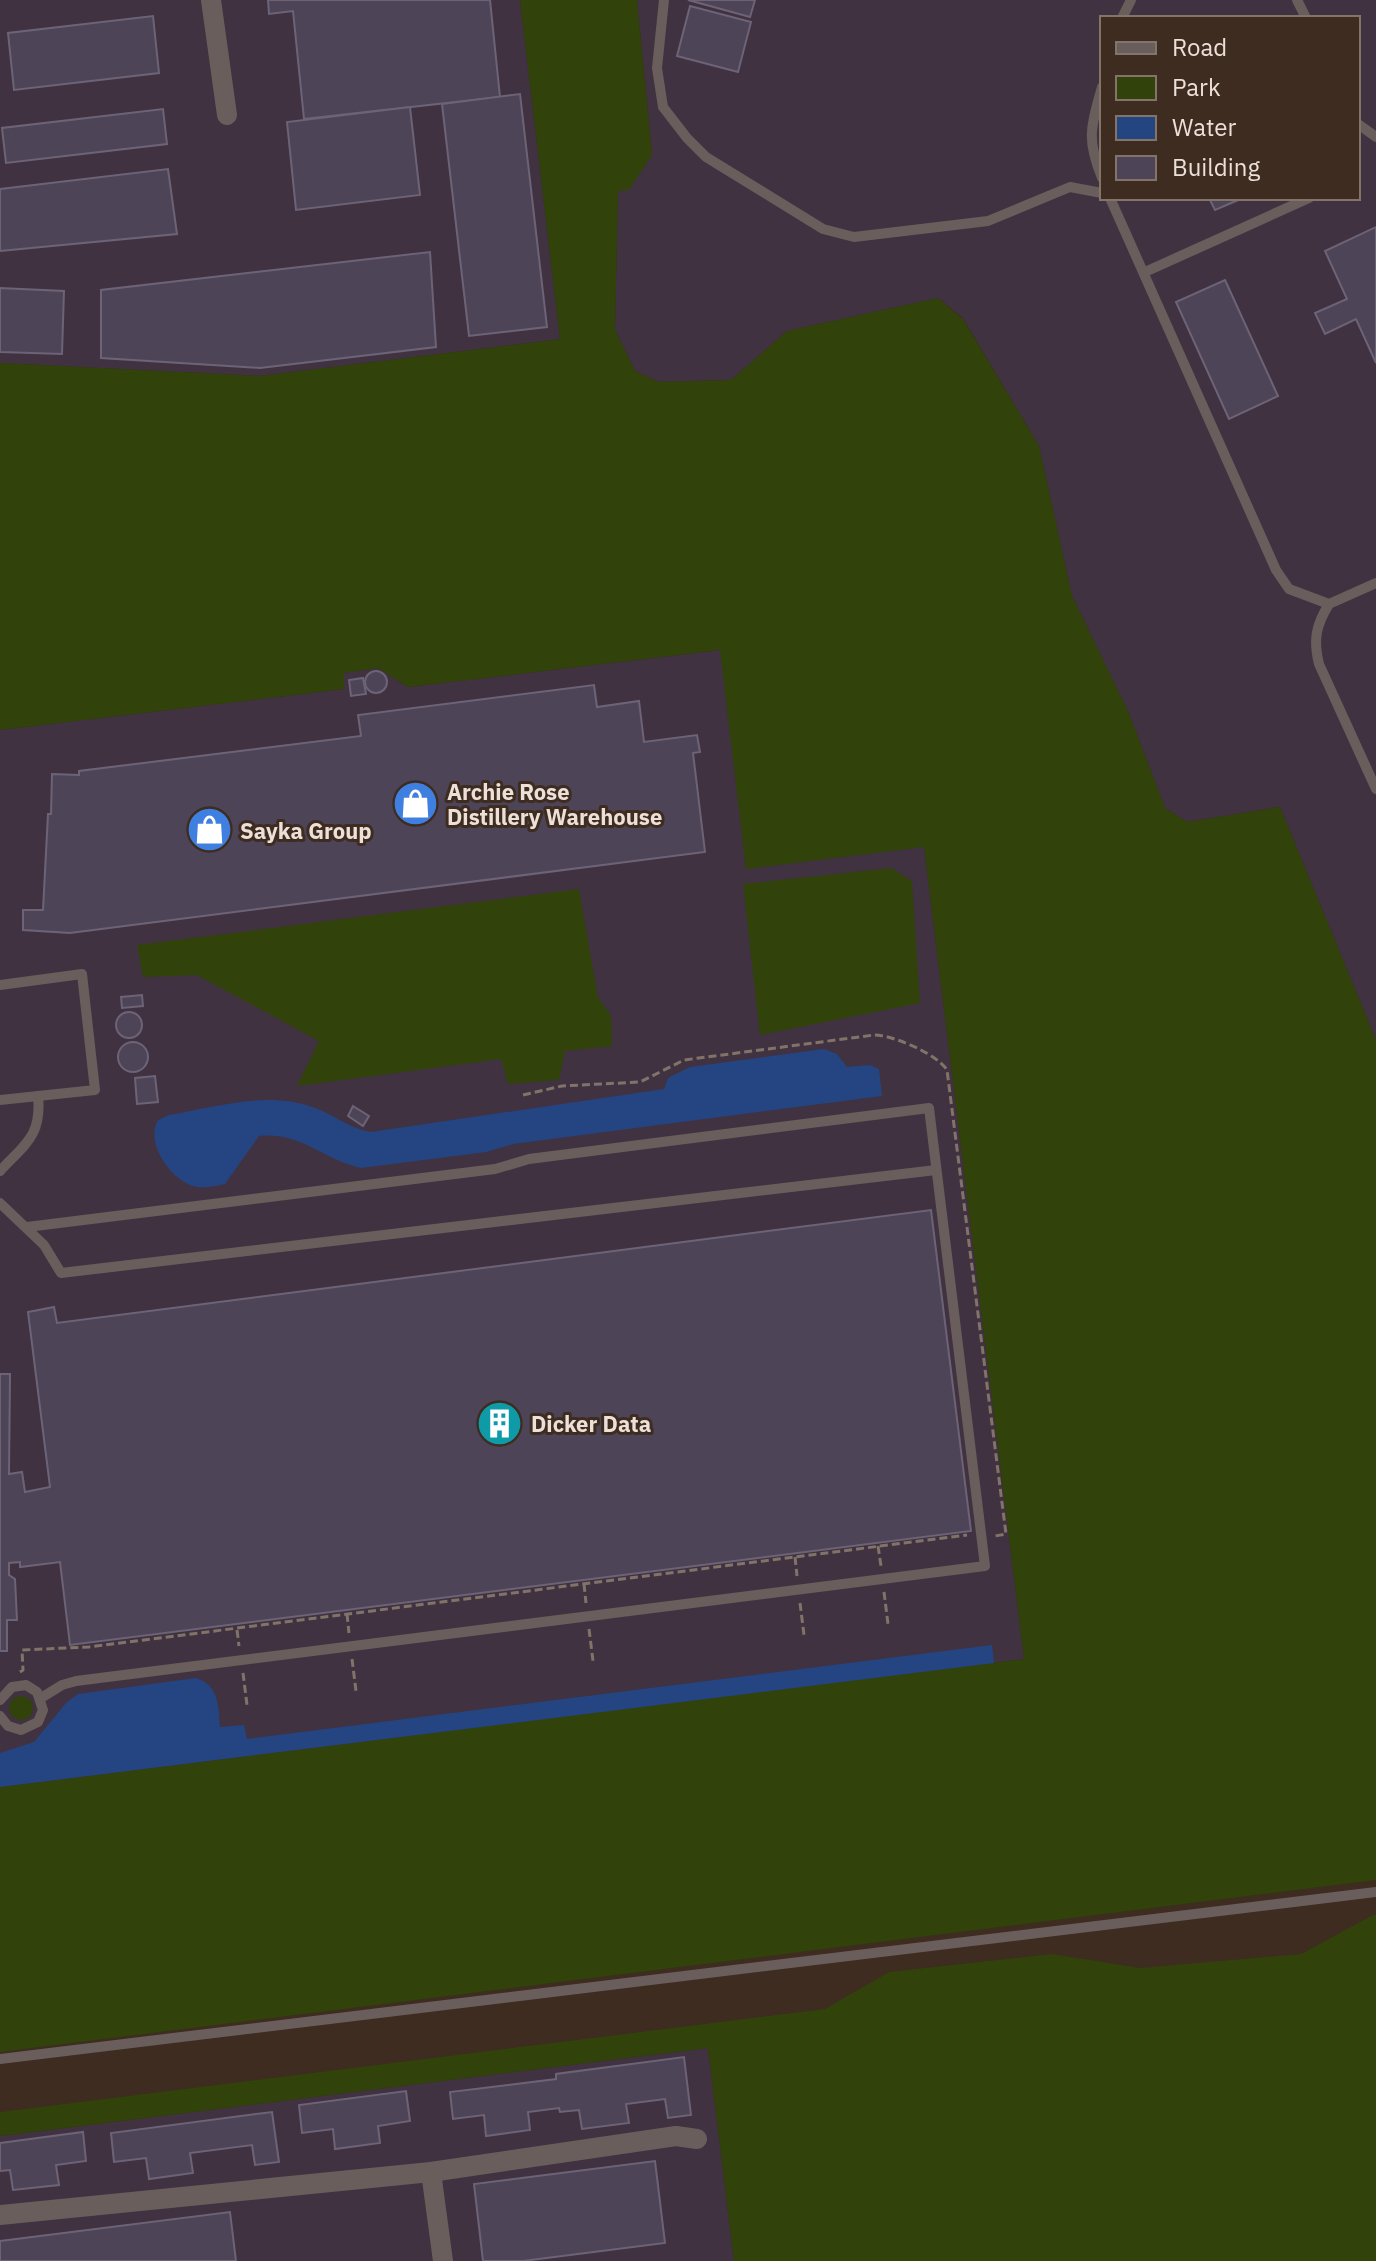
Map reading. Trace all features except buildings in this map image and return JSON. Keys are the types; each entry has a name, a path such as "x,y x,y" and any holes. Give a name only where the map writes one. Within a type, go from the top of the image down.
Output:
{"street":[{"path":"211,0 227,115"},
{"path":"0,2215 431,2172 676,2136 697,2139"},
{"path":"431,2172 443,2261"}],"lane":[{"path":"664,0 657,68 663,107 706,157 823,229 854,237 988,221 1070,187 1100,193"},
{"path":"1100,94 1090,130 1092,153 1100,173"},
{"path":"1111,200 1276,570 1289,589 1329,604"},
{"path":"1145,272 1305,200"},
{"path":"1376,583 1329,604 1318,622 1314,645 1376,789"},
{"path":"0,985 82,974 95,1090 0,1100"},
{"path":"0,1171 32,1137 40,1116 38,1096"},
{"path":"27,1227 495,1169 529,1159 929,1108 985,1566 76,1681 62,1685 41,1698"},
{"path":"0,1203 49,1252 61,1273 936,1170"},
{"path":"0,1700 6,1691 19,1685 32,1688 41,1698 42,1717 33,1727 14,1729 1,1721"},
{"path":"0,2059 1376,1892"}],"path":[{"path":"13,1676 23,1670 22,1650 89,1647 973,1534"},
{"path":"878,1546 881,1570"},
{"path":"795,1557 798,1580"},
{"path":"584,1584 587,1607"},
{"path":"884,1590 888,1624"},
{"path":"800,1600 804,1635"},
{"path":"347,1614 350,1636"},
{"path":"589,1626 593,1661"},
{"path":"237,1628 239,1650"},
{"path":"352,1656 356,1691"},
{"path":"242,1669 247,1705"}],"shaded area":[{"path":"0,0 520,0 560,339 260,376 0,363"},
{"path":"637,0 1376,0 1376,1040 1280,807 1187,822 1165,808 1128,711 1072,596 1039,446 963,318 938,298 787,331 731,380 659,382 635,371 615,330 618,191 652,155"},
{"path":"721,650 746,868 924,846 1024,1659 0,1787 0,730 344,689 343,673 378,668 408,687"},
{"path":"708,2048 734,2261 0,2261 0,2136"}],"green space":[{"path":"520,0 637,0 652,155 629,190 618,191 615,330 635,371 659,382 731,380 787,331 938,298 963,319 1039,446 1072,596 1128,711 1165,808 1187,822 1280,807 1376,1040 1376,1880 0,2052 0,1787 1024,1659 924,847 746,869 720,650 408,687 378,668 344,673 344,689 0,730 0,363 260,376 560,339"},
{"path":"891,868 912,881 920,1003 760,1035 743,884"},
{"path":"579,889 598,998 611,1015 612,1046 565,1051 559,1080 508,1084 501,1059 297,1086 319,1041 197,975 143,977 137,945"},
{"path":"21,1696 30,1699 33,1708 30,1717 21,1720 12,1717 9,1708 12,1699"},
{"path":"1376,1915 1376,2261 734,2261 708,2048 0,2136 0,2112 825,2009 889,1972 1052,1954 1140,1968 1301,1954"}],"water":[{"path":"824,1049 837,1054 847,1067 870,1065 879,1069 882,1096 513,1144 486,1152 361,1168 288,1138 259,1136 225,1184 205,1187 193,1186 176,1176 162,1159 155,1139 158,1120 169,1115 242,1102 279,1100 297,1103 371,1132 664,1089 668,1078 690,1067"},
{"path":"992,1645 994,1663 0,1787 0,1753 34,1742 66,1703 78,1694 196,1678 214,1691 220,1727 244,1725 247,1739"}],"place":[{"name":"Archie Rose Distillery Warehouse","path":"416,804"},
{"name":"Sayka Group","path":"209,830"},
{"name":"Dicker Data","path":"500,1423"}]}
